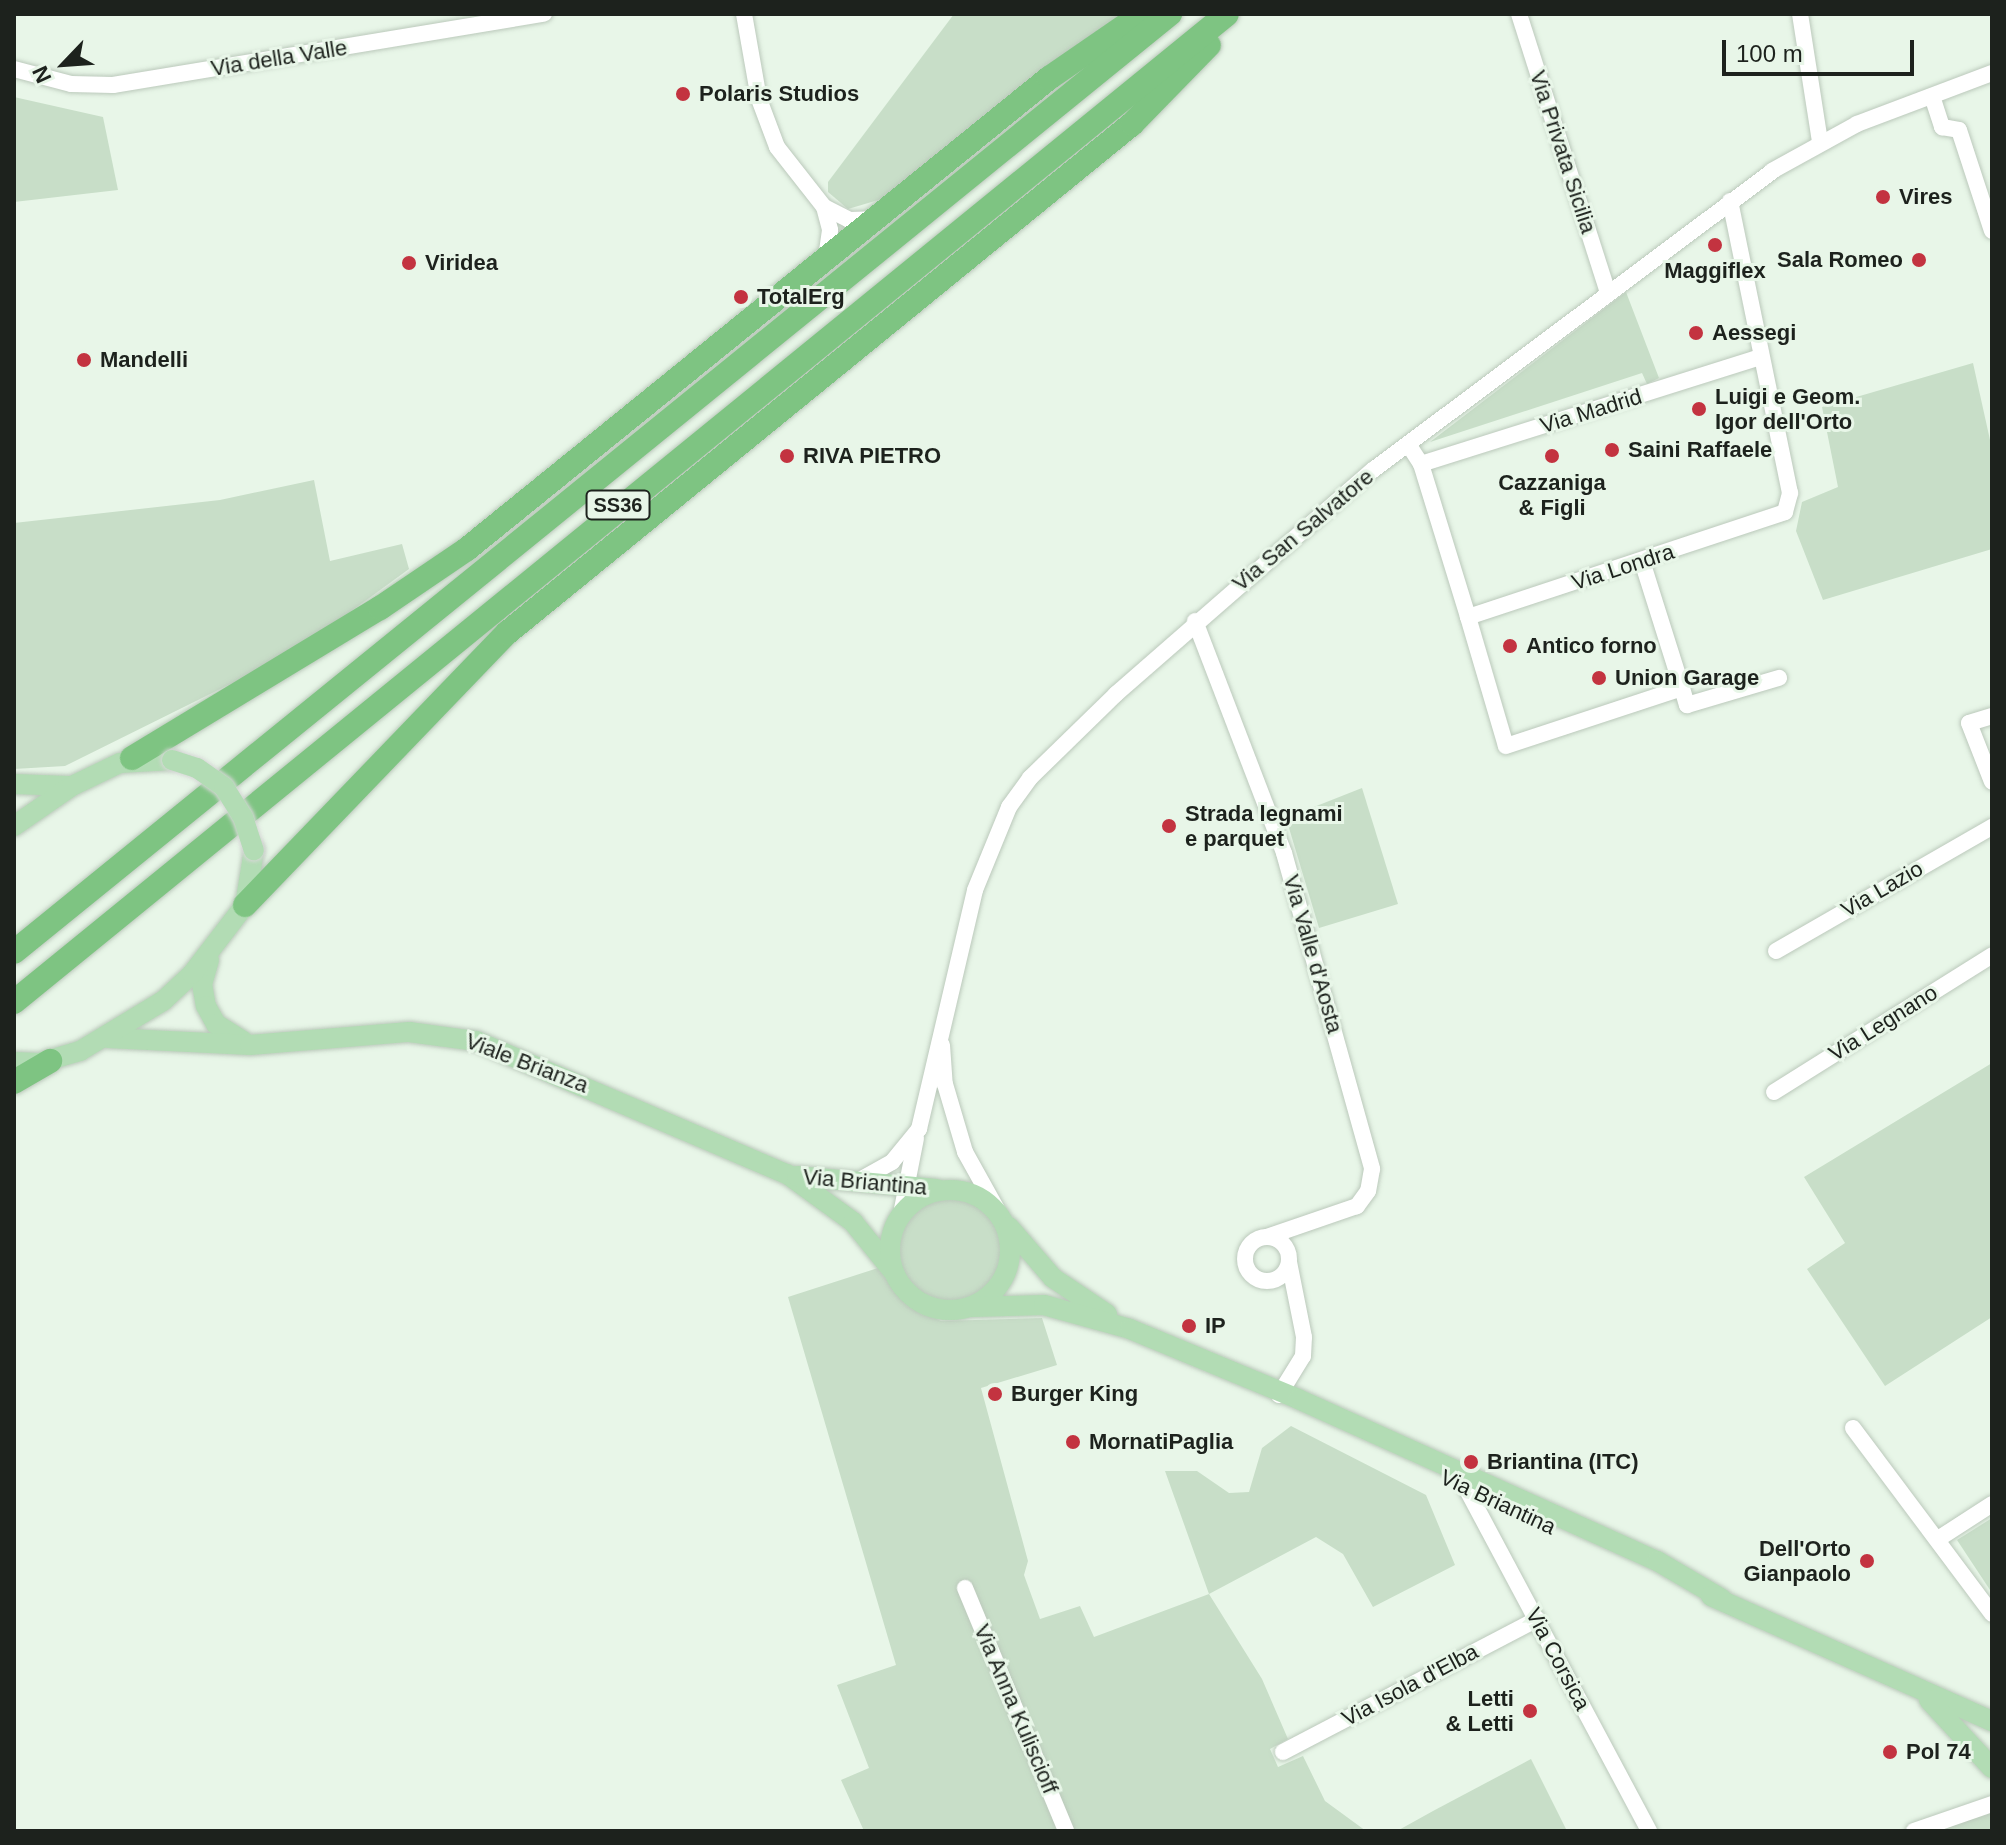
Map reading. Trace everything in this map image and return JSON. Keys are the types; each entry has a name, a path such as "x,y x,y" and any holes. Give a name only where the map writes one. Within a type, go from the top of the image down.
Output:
{"highway":[{"path":"132,758 380,608 467,549 1049,78 1142,14"},
{"name":"SS36","path":"14,952 1170,14"},
{"name":"SS36","path":"14,1002 1227,14"},
{"path":"245,905 507,633 1132,124 1240,14"},
{"path":"14,1082 50,1061"}],"main road":[{"path":"14,826 72,786 132,758 172,760 197,768 224,787 243,817 254,850 245,905 211,952 163,1001 108,1038 50,1061 14,1062"},
{"path":"14,784 72,786"},
{"path":"211,952 202,984 206,1006 224,1031 250,1045"},
{"name":"Viale Brianza","path":"108,1038 250,1045 409,1032 451,1035 511,1052 787,1174"},
{"name":"Via Briantina","path":"787,1174 850,1184 944,1189"},
{"name":"Via Briantina","path":"787,1174 853,1222 892,1270"},
{"path":"944,1189 965,1191 1001,1216 1011,1243 1009,1266 990,1297 972,1307 927,1307 910,1296 892,1270 890,1241 901,1214 923,1195 944,1189"},
{"name":"Via Briantina","path":"1001,1216 1053,1278 1130,1329"},
{"name":"Via Briantina","path":"972,1307 1044,1305 1130,1329 1279,1395 1312,1405 1657,1561 1722,1599"},
{"name":"Via Briantina","path":"1279,1395 1291,1407 1466,1488 1992,1721"},
{"name":"Via Briantina","path":"1911,1685 1955,1722 1992,1768"}],"street":[{"name":"Via della Valle","path":"14,69 71,84 113,85 544,14"},
{"path":"744,14 759,99 777,147 824,207 830,230 826,257"},
{"name":"Via Privata Sicilia","path":"1519,14 1607,290"},
{"path":"1800,14 1820,141"},
{"name":"Via San Salvatore","path":"901,1214 982,864 1009,807 1030,778 1195,621 1408,444 1607,290 1730,201 1820,141 1992,73"},
{"path":"1932,96 1942,127 1959,130 1992,231"},
{"path":"1730,201 1760,357"},
{"path":"824,207 849,220 874,218"},
{"name":"Via Madrid","path":"1421,464 1760,357"},
{"name":"Via Londra","path":"1468,617 1769,520 1785,512 1790,493 1760,357"},
{"path":"1408,444 1421,464 1506,746 1682,688"},
{"path":"1642,561 1687,705 1779,678"},
{"name":"Via Valle d'Aosta","path":"1195,621 1284,853 1372,1169 1368,1191 1357,1206 1322,1221"},
{"path":"1992,716 1969,723 1992,782"},
{"name":"Via Lazio","path":"1776,951 1991,827"},
{"name":"Via Legnano","path":"1774,1092 1992,955"},
{"name":"Via San Salvatore","path":"941,1038 952,1114 975,1175 1001,1216"},
{"name":"Via San Salvatore","path":"850,1184 892,1162 919,1129"},
{"path":"1297,1307 1268,1281 1250,1273 1245,1260 1253,1242 1322,1221"},
{"path":"1268,1281 1281,1275 1288,1259 1322,1221"},
{"path":"1267,1237 1281,1242 1288,1259 1303,1356 1279,1395"},
{"path":"1853,1428 1992,1614"},
{"name":"Via Corsica","path":"1466,1488 1649,1831"},
{"path":"1938,1539 1992,1504"},
{"name":"Via Anna Kuliscioff","path":"965,1588 1066,1831"},
{"name":"Via Isola d'Elba","path":"1283,1752 1537,1619"},
{"path":"1914,1831 1992,1804"}],"green space":[{"path":"954,14 1123,14 885,198 848,209 828,192 828,182"},
{"path":"14,97 103,117 118,190 14,202"},
{"path":"1626,292 1659,378 1647,384 1642,373 1430,442"},
{"path":"1973,363 1992,449 1992,549 1823,600 1796,531 1802,502 1838,487 1822,407"},
{"path":"314,480 330,561 402,544 409,569 295,652 65,766 14,769 14,523 220,500"},
{"path":"1362,788 1398,904 1319,928 1286,818"},
{"path":"1992,1063 1992,1317 1885,1386 1807,1269 1845,1243 1804,1177"},
{"path":"950,1198 970,1202 987,1213 998,1230 1002,1250 998,1270 987,1287 970,1298 950,1302 930,1298 913,1287 902,1270 898,1250 902,1230 913,1213 930,1202"},
{"path":"878,1268 905,1303 941,1321 1042,1318 1057,1365 981,1388 1028,1561 1024,1575 1040,1619 1080,1606 1094,1637 1209,1594 1262,1679 1288,1739 1270,1749 1278,1767 1303,1756 1325,1801 1366,1831 864,1831 841,1780 869,1768 837,1685 896,1665 788,1297"},
{"path":"1291,1426 1426,1495 1455,1565 1373,1607 1343,1554 1316,1537 1209,1594 1165,1471 1197,1471 1229,1493 1249,1492 1262,1448"},
{"path":"1992,1518 1992,1593 1957,1540"},
{"path":"1531,1759 1567,1831 1397,1831 1433,1811"},
{"path":"1992,1811 1992,1831 1936,1831"}],"place":[{"name":"Polaris Studios","path":"683,94"},
{"name":"Vires","path":"1883,197"},
{"name":"Maggiflex","path":"1715,245"},
{"name":"Sala Romeo","path":"1919,260"},
{"name":"Viridea","path":"409,263"},
{"name":"TotalErg","path":"741,297"},
{"name":"Aessegi","path":"1696,333"},
{"name":"Mandelli","path":"84,360"},
{"name":"Luigi e Geom. Igor dell'Orto","path":"1699,409"},
{"name":"Saini Raffaele","path":"1612,450"},
{"name":"RIVA PIETRO","path":"787,456"},
{"name":"Cazzaniga & Figli","path":"1552,456"},
{"name":"Antico forno","path":"1510,646"},
{"name":"Union Garage","path":"1599,678"},
{"name":"Strada legnami e parquet","path":"1169,826"},
{"name":"IP","path":"1189,1326"},
{"name":"Burger King","path":"995,1394"},
{"name":"MornatiPaglia","path":"1073,1442"},
{"name":"Briantina (ITC)","path":"1471,1462"},
{"name":"Dell'Orto Gianpaolo","path":"1867,1561"},
{"name":"Letti & Letti","path":"1530,1711"},
{"name":"Pol 74","path":"1890,1752"}]}
